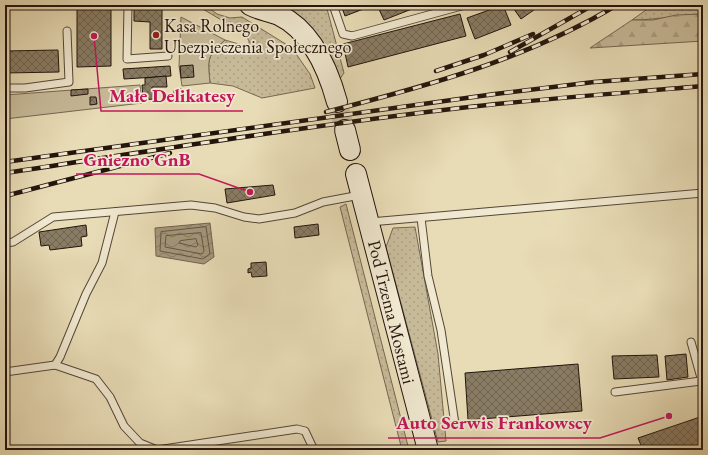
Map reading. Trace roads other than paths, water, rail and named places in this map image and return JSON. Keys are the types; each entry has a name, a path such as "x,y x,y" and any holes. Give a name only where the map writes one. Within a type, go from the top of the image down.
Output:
{"street":[{"path":"250,5 279,11 305,37 325,64 337,102"},
{"path":"345,130 350,150"},
{"name":"Pod Trzema Mostami","path":"356,174 363,195 428,450"}],"lane":[{"path":"128,5 126,59 168,56"},
{"path":"333,5 343,34 352,36 465,5"},
{"path":"5,88 25,88 69,82 67,31"},
{"path":"369,222 703,193"},
{"path":"5,243 14,242 53,217 191,205 215,208 244,218 259,219 294,213 322,202 363,195"},
{"path":"55,365 60,357 86,294 102,262 115,212"},
{"path":"421,218 428,276 442,336 455,424"},
{"path":"615,392 702,383 691,342"},
{"path":"5,372 55,365 96,379 110,397 124,426 140,443 158,450 297,429 305,431 314,450"}],"water":[{"path":"210,223 214,257 204,264 156,256 155,228"}],"tunnel":[{"path":"337,102 345,130"}],"railway":[{"path":"510,52 593,5"},
{"path":"326,112 439,81 512,56 548,41 617,5"},
{"path":"436,71 484,55 533,34"},
{"path":"5,162 495,94 594,82 703,74"},
{"path":"5,173 403,115 521,102 703,86"},
{"path":"5,196 170,153"}],"place":[{"name":"Kasa Rolnego Ubezpieczenia Społecznego","path":"156,35"},
{"name":"Małe Delikatesy","path":"94,36"},
{"name":"Gniezno GnB","path":"250,192"},
{"name":"Auto Serwis Frankowscy","path":"669,416"}]}
